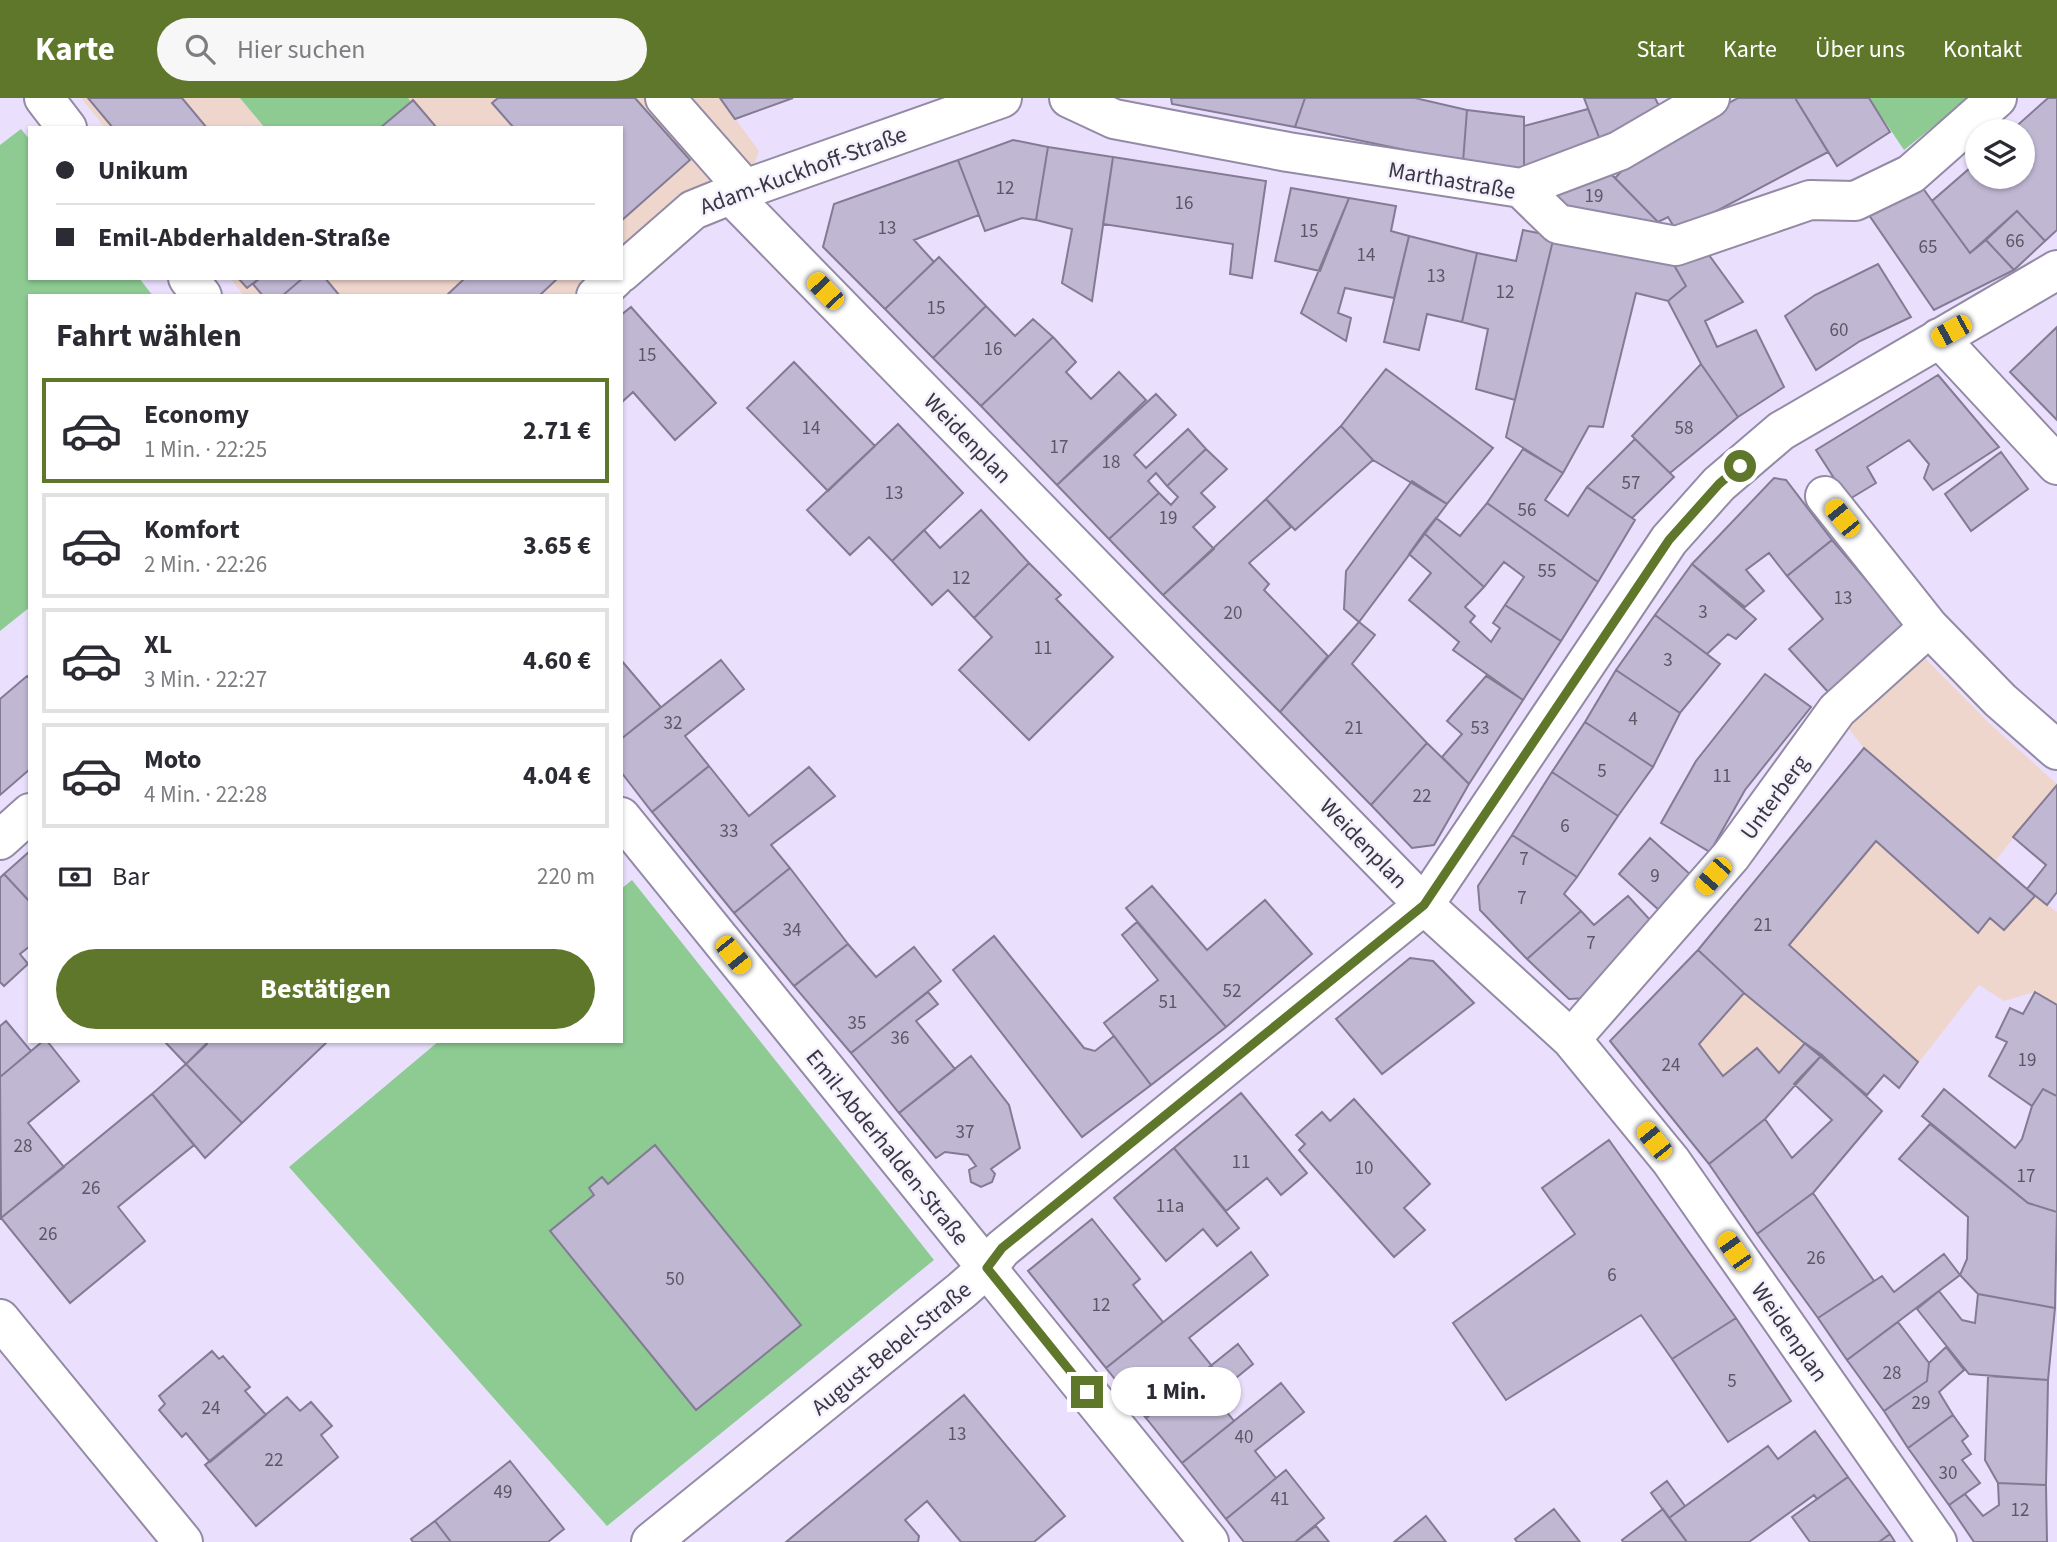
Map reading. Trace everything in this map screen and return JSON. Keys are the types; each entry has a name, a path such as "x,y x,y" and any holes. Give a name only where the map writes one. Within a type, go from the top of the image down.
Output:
{"street":[{"path":"44,98 65,126"},
{"name":"Weidenplan","path":"665,98 738,191 1424,905 1571,1039 1671,1161 1937,1542"},
{"name":"Adam-Kuckhoff-Straße","path":"623,271 692,210 738,191 1002,98"},
{"name":"Marthastraße","path":"1069,98 1114,119 1288,152 1521,188 1558,224 1676,246 1810,200 1855,201 1910,174 1997,98"},
{"path":"1521,188 1619,151 1710,98"},
{"name":"August-Bebel-Straße","path":"651,1542 987,1268 1002,1248 1424,905 1669,540 1719,484 1781,430 2057,270"},
{"path":"190,280 200,294"},
{"path":"598,294 613,280"},
{"path":"1939,338 2057,465"},
{"path":"1825,496 1929,627 2000,700 2057,750"},
{"name":"Unterberg","path":"1571,1039 1731,856 1837,710 1929,627"},
{"path":"0,840 28,815"},
{"name":"Emil-Abderhalden-Straße","path":"623,819 1209,1542"},
{"path":"0,1319 183,1542"}],"shaded area":[{"path":"81,98 720,98 759,151 745,189 623,272 623,126 103,126"},
{"path":"232,280 613,280 598,294 242,294"},
{"path":"1922,655 1989,723 2057,784 1996,860 2057,912 2057,1005 2035,992 2004,1001 1979,985 1899,1088 1884,1075 1867,1095 1822,1056 1709,1164 1610,1041 1698,950 1864,748 1848,728"}],"green space":[{"path":"240,98 408,98 411,102 382,126 263,126"},
{"path":"1869,98 1969,98 1904,150"},
{"path":"21,129 28,138 28,280 141,280 151,294 28,294 28,609 0,631 0,145"},
{"path":"632,880 934,1260 607,1526 289,1167 437,1043 623,1043 623,887"}],"building":[{"path":"88,98 182,98 205,126 111,126"},
{"path":"498,98 635,98 690,160 623,219 623,126 512,126 492,103"},
{"path":"720,98 793,98 735,119"},
{"path":"1171,98 1305,98 1295,127 1172,104"},
{"path":"1305,98 1415,98 1467,110 1463,162 1295,127"},
{"path":"1584,98 1655,98 1659,106 1602,145"},
{"path":"1738,98 1795,98 1828,152 1677,232 1668,217 1658,222 1615,178 1639,153"},
{"path":"1795,98 1869,98 1890,132 1837,166"},
{"path":"2048,98 2057,98 2057,230 2045,241 2017,211 1970,253 1932,201 1965,172 1965,189 2035,189 2035,119 2024,119"},
{"path":"413,100 435,126 382,126"},
{"path":"1588,109 1602,145 1524,169 1524,126"},
{"path":"1467,110 1524,117 1524,169 1463,162"},
{"path":"1013,140 1048,147 1036,220 1022,218 985,231 958,160"},
{"path":"1048,147 1113,157 1092,301 1062,283 1072,229 1036,220"},
{"path":"1113,157 1266,181 1252,278 1230,274 1233,244 1103,224"},
{"path":"958,160 979,215 914,240 934,262 885,309 823,247 834,204"},
{"path":"1607,170 1658,222 1654,232 1561,211 1555,201 1558,190"},
{"path":"1922,187 1970,253 1986,240 2014,270 1934,310 1869,215"},
{"path":"1291,188 1349,198 1320,271 1275,261"},
{"path":"1349,198 1396,206 1391,231 1409,236 1394,298 1345,288 1338,313 1351,318 1346,341 1301,313"},
{"path":"2017,211 2045,241 2014,270 1986,240"},
{"path":"1523,230 1554,236 1515,400 1476,389 1488,329 1462,322 1477,253 1516,261"},
{"path":"1409,236 1477,253 1462,322 1427,314 1419,350 1384,342"},
{"path":"1554,236 1674,265 1686,286 1668,301 1636,293 1603,427 1589,426 1563,473 1506,437"},
{"path":"1709,255 1743,302 1705,321 1717,347 1756,330 1784,387 1738,417 1701,364 1668,301 1686,286 1674,265"},
{"path":"939,257 986,306 933,358 885,309"},
{"path":"1878,264 1911,317 1860,341 1816,370 1785,316 1815,295"},
{"path":"240,280 257,280 247,288"},
{"path":"258,280 301,280 284,294 261,294 253,284"},
{"path":"301,280 327,280 338,294 284,294"},
{"path":"463,280 556,280 541,294 448,294"},
{"path":"986,306 1015,336 1033,319 1053,337 981,406 933,358"},
{"path":"631,307 716,403 675,440 633,392 623,401 623,313"},
{"path":"2057,327 2057,420 2010,372"},
{"path":"1053,337 1076,362 1066,372 1091,399 1119,372 1146,400 1057,485 981,406"},
{"path":"794,362 875,446 828,491 747,408"},
{"path":"1701,364 1738,417 1670,473 1632,436"},
{"path":"1386,369 1493,448 1447,504 1373,460 1341,426"},
{"path":"1938,375 1999,447 1933,490 1924,478 1929,464 1909,440 1867,467 1876,483 1848,500 1816,450"},
{"path":"1156,394 1176,415 1134,455 1146,468 1188,429 1206,449 1167,486 1156,473 1148,481 1159,493 1109,539 1057,485"},
{"path":"898,424 963,493 892,561 869,537 850,555 807,510"},
{"path":"1341,426 1373,460 1295,530 1266,499"},
{"path":"1635,439 1674,477 1632,518 1587,487"},
{"path":"1206,449 1227,469 1201,493 1215,507 1193,527 1214,549 1163,595 1109,539 1159,493 1171,505 1178,497 1167,486"},
{"path":"1523,449 1563,473 1545,500 1568,516 1587,487 1635,520 1598,582 1487,503"},
{"path":"2001,452 2028,489 1971,531 1945,494"},
{"path":"1774,478 1786,480 1832,540 1787,576 1769,553 1746,570 1764,591 1745,607 1692,564"},
{"path":"1412,481 1447,504 1359,622 1344,609 1346,571"},
{"path":"1266,499 1291,527 1249,563 1269,584 1264,590 1328,656 1280,712 1163,595"},
{"path":"1487,503 1598,582 1561,641 1505,605 1524,577 1504,562 1484,587 1424,533 1436,518 1460,536"},
{"path":"981,510 1029,563 974,618 948,590 932,605 892,561 924,530 940,548"},
{"path":"1424,533 1484,587 1465,607 1475,616 1470,622 1491,642 1500,628 1493,623 1505,605 1561,641 1523,700 1453,650 1459,642 1409,600 1431,573 1409,554"},
{"path":"1832,540 1904,624 1829,693 1789,649 1823,619 1787,576"},
{"path":"1029,563 1061,595 1056,599 1113,657 1029,740 959,670 992,637 974,618"},
{"path":"1692,564 1756,619 1736,639 1728,634 1707,654 1655,615"},
{"path":"1655,615 1720,664 1680,713 1616,670"},
{"path":"1359,622 1375,635 1352,664 1427,743 1371,805 1280,712"},
{"path":"721,660 744,689 685,736 709,766 652,812 623,775 623,737"},
{"path":"623,662 661,707 623,737"},
{"path":"1616,670 1680,713 1653,767 1585,722"},
{"path":"1765,674 1811,707 1745,790 1710,852 1661,823 1696,761"},
{"path":"1486,676 1523,700 1469,784 1442,757 1462,734 1447,721"},
{"path":"28,677 28,771 0,795 0,699"},
{"path":"1585,722 1653,767 1618,816 1552,772"},
{"path":"1427,743 1469,784 1434,845 1412,848 1371,805"},
{"path":"1864,748 2035,896 2004,930 1990,918 1978,933 1876,841 1789,945 1918,1062 1899,1088 1884,1075 1867,1095 1744,993 1698,950"},
{"path":"709,766 749,816 809,767 835,796 771,845 790,868 734,913 652,812"},
{"path":"1552,772 1618,816 1577,877 1512,835"},
{"path":"2057,785 2057,892 2047,905 2027,889 2046,865 2013,837"},
{"path":"1512,835 1577,877 1564,894 1581,911 1527,959 1480,910 1478,886"},
{"path":"1650,838 1692,876 1660,911 1619,874"},
{"path":"28,853 28,900 4,874"},
{"path":"790,868 848,944 794,986 734,913"},
{"path":"4,874 28,900 28,948 20,954 28,964 4,986 0,982 0,878"},
{"path":"1152,886 1207,950 1265,900 1312,954 1226,1027 1126,908"},
{"path":"1628,896 1652,922 1589,998 1569,999 1527,959 1581,911 1594,925"},
{"path":"1137,922 1226,1027 1151,1085 1104,1023 1158,980 1122,935"},
{"path":"994,936 1084,1048 1095,1051 1114,1036 1151,1085 1082,1137 953,970"},
{"path":"848,944 876,977 914,947 941,981 851,1053 794,986"},
{"path":"1698,950 1744,993 1699,1044 1723,1076 1757,1048 1779,1073 1805,1043 1822,1055 1765,1119 1709,1164 1610,1041"},
{"path":"1410,958 1433,961 1474,1003 1382,1074 1336,1019"},
{"path":"928,992 938,1004 916,1021 955,1069 899,1113 851,1053"},
{"path":"2035,992 2057,1005 2057,1096 2043,1089 2032,1106 1989,1076 2007,1042 1996,1037 2010,1008 2023,1014"},
{"path":"6,1021 31,1051 0,1077 0,1026"},
{"path":"41,1043 49,1043 79,1081 28,1123 64,1167 1,1218 0,1077"},
{"path":"166,1043 206,1043 207,1044 186,1064"},
{"path":"207,1043 326,1043 242,1123 186,1064"},
{"path":"1822,1055 1882,1111 1813,1193 1757,1234 1709,1164 1765,1119 1792,1158 1832,1120 1794,1084"},
{"path":"971,1056 1009,1105 1020,1148 991,1169 995,1174 992,1182 981,1187 971,1182 969,1170 976,1166 968,1155 945,1152 936,1158 899,1113"},
{"path":"186,1064 242,1123 205,1158 152,1094"},
{"path":"1944,1089 2015,1148 2022,1139 2032,1106 2043,1089 2057,1096 2057,1212 2028,1203 1922,1116"},
{"path":"1241,1093 1307,1173 1281,1195 1267,1178 1226,1211 1174,1148"},
{"path":"152,1094 194,1145 118,1207 145,1241 70,1303 1,1218"},
{"path":"1354,1099 1430,1184 1404,1208 1425,1230 1394,1257 1299,1150 1305,1144 1296,1135 1322,1112 1330,1121"},
{"path":"1930,1124 2028,1203 2057,1212 2055,1308 1978,1294 1960,1275 1967,1259 1968,1217 1899,1159"},
{"path":"1609,1140 1736,1318 1672,1359 1641,1315 1506,1400 1453,1323 1575,1234 1542,1188"},
{"path":"655,1145 801,1325 696,1410 550,1231 594,1195 589,1188 602,1177 608,1184"},
{"path":"1174,1148 1239,1228 1217,1246 1203,1229 1166,1261 1114,1198"},
{"path":"1813,1193 1874,1281 1818,1318 1757,1234"},
{"path":"1092,1219 1140,1279 1133,1285 1163,1322 1106,1368 1028,1271"},
{"path":"1251,1252 1268,1275 1189,1338 1212,1366 1146,1418 1106,1368"},
{"path":"1944,1254 1960,1275 1847,1360 1818,1318 1882,1276 1894,1292"},
{"path":"1939,1291 1962,1320 1975,1323 1978,1294 2055,1308 2048,1380 1969,1374 1917,1309"},
{"path":"1736,1318 1791,1401 1728,1442 1672,1359"},
{"path":"1898,1322 1929,1363 1927,1381 1884,1411 1847,1360"},
{"path":"1238,1344 1253,1364 1214,1396 1234,1421 1182,1463 1146,1418"},
{"path":"1946,1347 1964,1370 1939,1392 1953,1415 1908,1448 1884,1411 1927,1381 1929,1363"},
{"path":"212,1351 219,1359 223,1356 250,1387 245,1391 266,1415 210,1462 186,1433 182,1437 159,1410 165,1404 159,1396"},
{"path":"1988,1376 2048,1380 2046,1485 1998,1483 1985,1460"},
{"path":"1281,1383 1304,1412 1255,1451 1276,1478 1226,1519 1182,1463"},
{"path":"964,1395 1065,1516 1034,1542 961,1542 927,1501 905,1520 919,1536 918,1542 786,1542"},
{"path":"287,1397 300,1411 311,1402 332,1426 321,1435 338,1457 256,1526 205,1465"},
{"path":"1953,1415 1968,1436 1962,1441 1971,1454 1962,1460 1980,1483 1949,1505 1908,1448"},
{"path":"1815,1431 1848,1477 1817,1499 1814,1495 1749,1542 1687,1542 1669,1518 1768,1446 1778,1459"},
{"path":"510,1461 564,1529 548,1542 451,1542 435,1521"},
{"path":"1286,1470 1324,1518 1295,1542 1244,1542 1226,1519"},
{"path":"1848,1477 1890,1534 1879,1542 1810,1542 1792,1517"},
{"path":"1667,1481 1685,1506 1669,1518 1651,1493"},
{"path":"1998,1483 2046,1485 2047,1542 1974,1542 1949,1505 1965,1494 1983,1516 1999,1505"},
{"path":"1554,1509 1580,1542 1517,1542 1515,1539"},
{"path":"1663,1509 1687,1542 1623,1542 1622,1540"},
{"path":"1426,1516 1446,1542 1394,1542"},
{"path":"435,1521 451,1542 413,1542 411,1539"},
{"path":"1316,1526 1329,1542 1295,1542"},
{"path":"1890,1534 1895,1542 1879,1542"}],"route":[{"path":"1087,1392 987,1268 1002,1248 1424,905 1669,540 1719,484 1740,466"}]}
